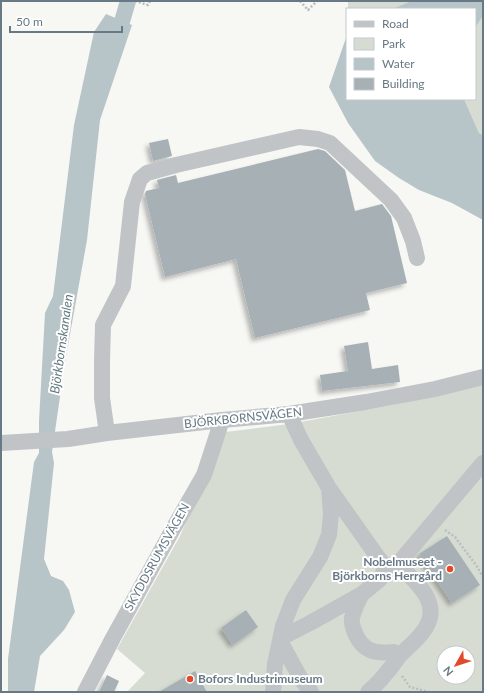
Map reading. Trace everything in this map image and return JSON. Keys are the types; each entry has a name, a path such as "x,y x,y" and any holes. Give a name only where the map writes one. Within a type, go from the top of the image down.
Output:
{"street":[{"path":"107,433 102,398 104,325 123,286 132,202 140,179 147,173 299,137 330,142 391,200 404,218 413,241 417,258"},
{"name":"BJÖRKBORNSVÄGEN","path":"1,443 68,439 107,433 289,414 435,389 483,377"},
{"path":"289,414 301,440 329,488 376,556 392,565 419,585 427,597 431,609 429,622 422,633 368,692"},
{"name":"SKYDDSRUMSVÄGEN","path":"85,692 116,631 204,475 222,420"},
{"path":"281,640 362,594 380,579 433,522 483,463"},
{"path":"273,692 276,664 283,626 293,600 320,557 329,534 331,514 329,488"},
{"path":"362,594 352,618 353,628 359,641 368,649 382,653 394,652 396,660"},
{"path":"281,640 301,679 310,692"}],"path":[{"path":"135,1 148,5 150,1"},
{"path":"300,1 308,10 317,1"},
{"path":"433,522 455,537 483,577"},
{"path":"396,660 410,687 430,692"}],"green space":[{"path":"348,1 411,1 394,8 348,8"},
{"path":"483,16 483,135 479,133 464,100 476,100 476,26"},
{"path":"483,385 483,692 127,692 145,673 117,649 180,536 225,432 289,424 393,405"}],"water":[{"path":"411,1 483,1 483,16 476,26 476,8 394,8"},
{"path":"106,14 132,25 100,120 87,240 65,362 52,452 54,463 44,559 51,576 63,581 69,590 75,612 64,630 40,656 34,692 8,692 8,659 34,462 39,453 39,421 45,313 53,296 74,125 94,32"},
{"path":"346,38 346,100 464,100 479,133 483,135 483,220 452,203 419,190 375,161 348,123 329,87"}],"building":[{"path":"168,139 172,156 153,161 149,143"},
{"path":"318,149 325,151 345,170 355,211 382,204 391,216 407,283 366,293 370,310 255,338 236,259 165,277 145,194 146,191 159,188 157,180 176,175 178,183"},
{"path":"368,342 372,369 398,365 400,382 322,391 320,375 348,371 344,346"},
{"name":"Nobelmuseet - Björkborns Herrgård","path":"447,536 480,585 452,603 419,554"},
{"path":"246,610 258,627 233,645 221,628"},
{"name":"Bofors Industrimuseum","path":"195,671 207,692 159,692"},
{"path":"107,675 119,681 114,692 99,692"}],"waterway":[{"name":"Björkbornskanalen","path":"116,42 128,1"}],"place":[{"name":"Nobelmuseet - Björkborns Herrgård","path":"450,569"},
{"name":"Bofors Industrimuseum","path":"190,679"}]}
